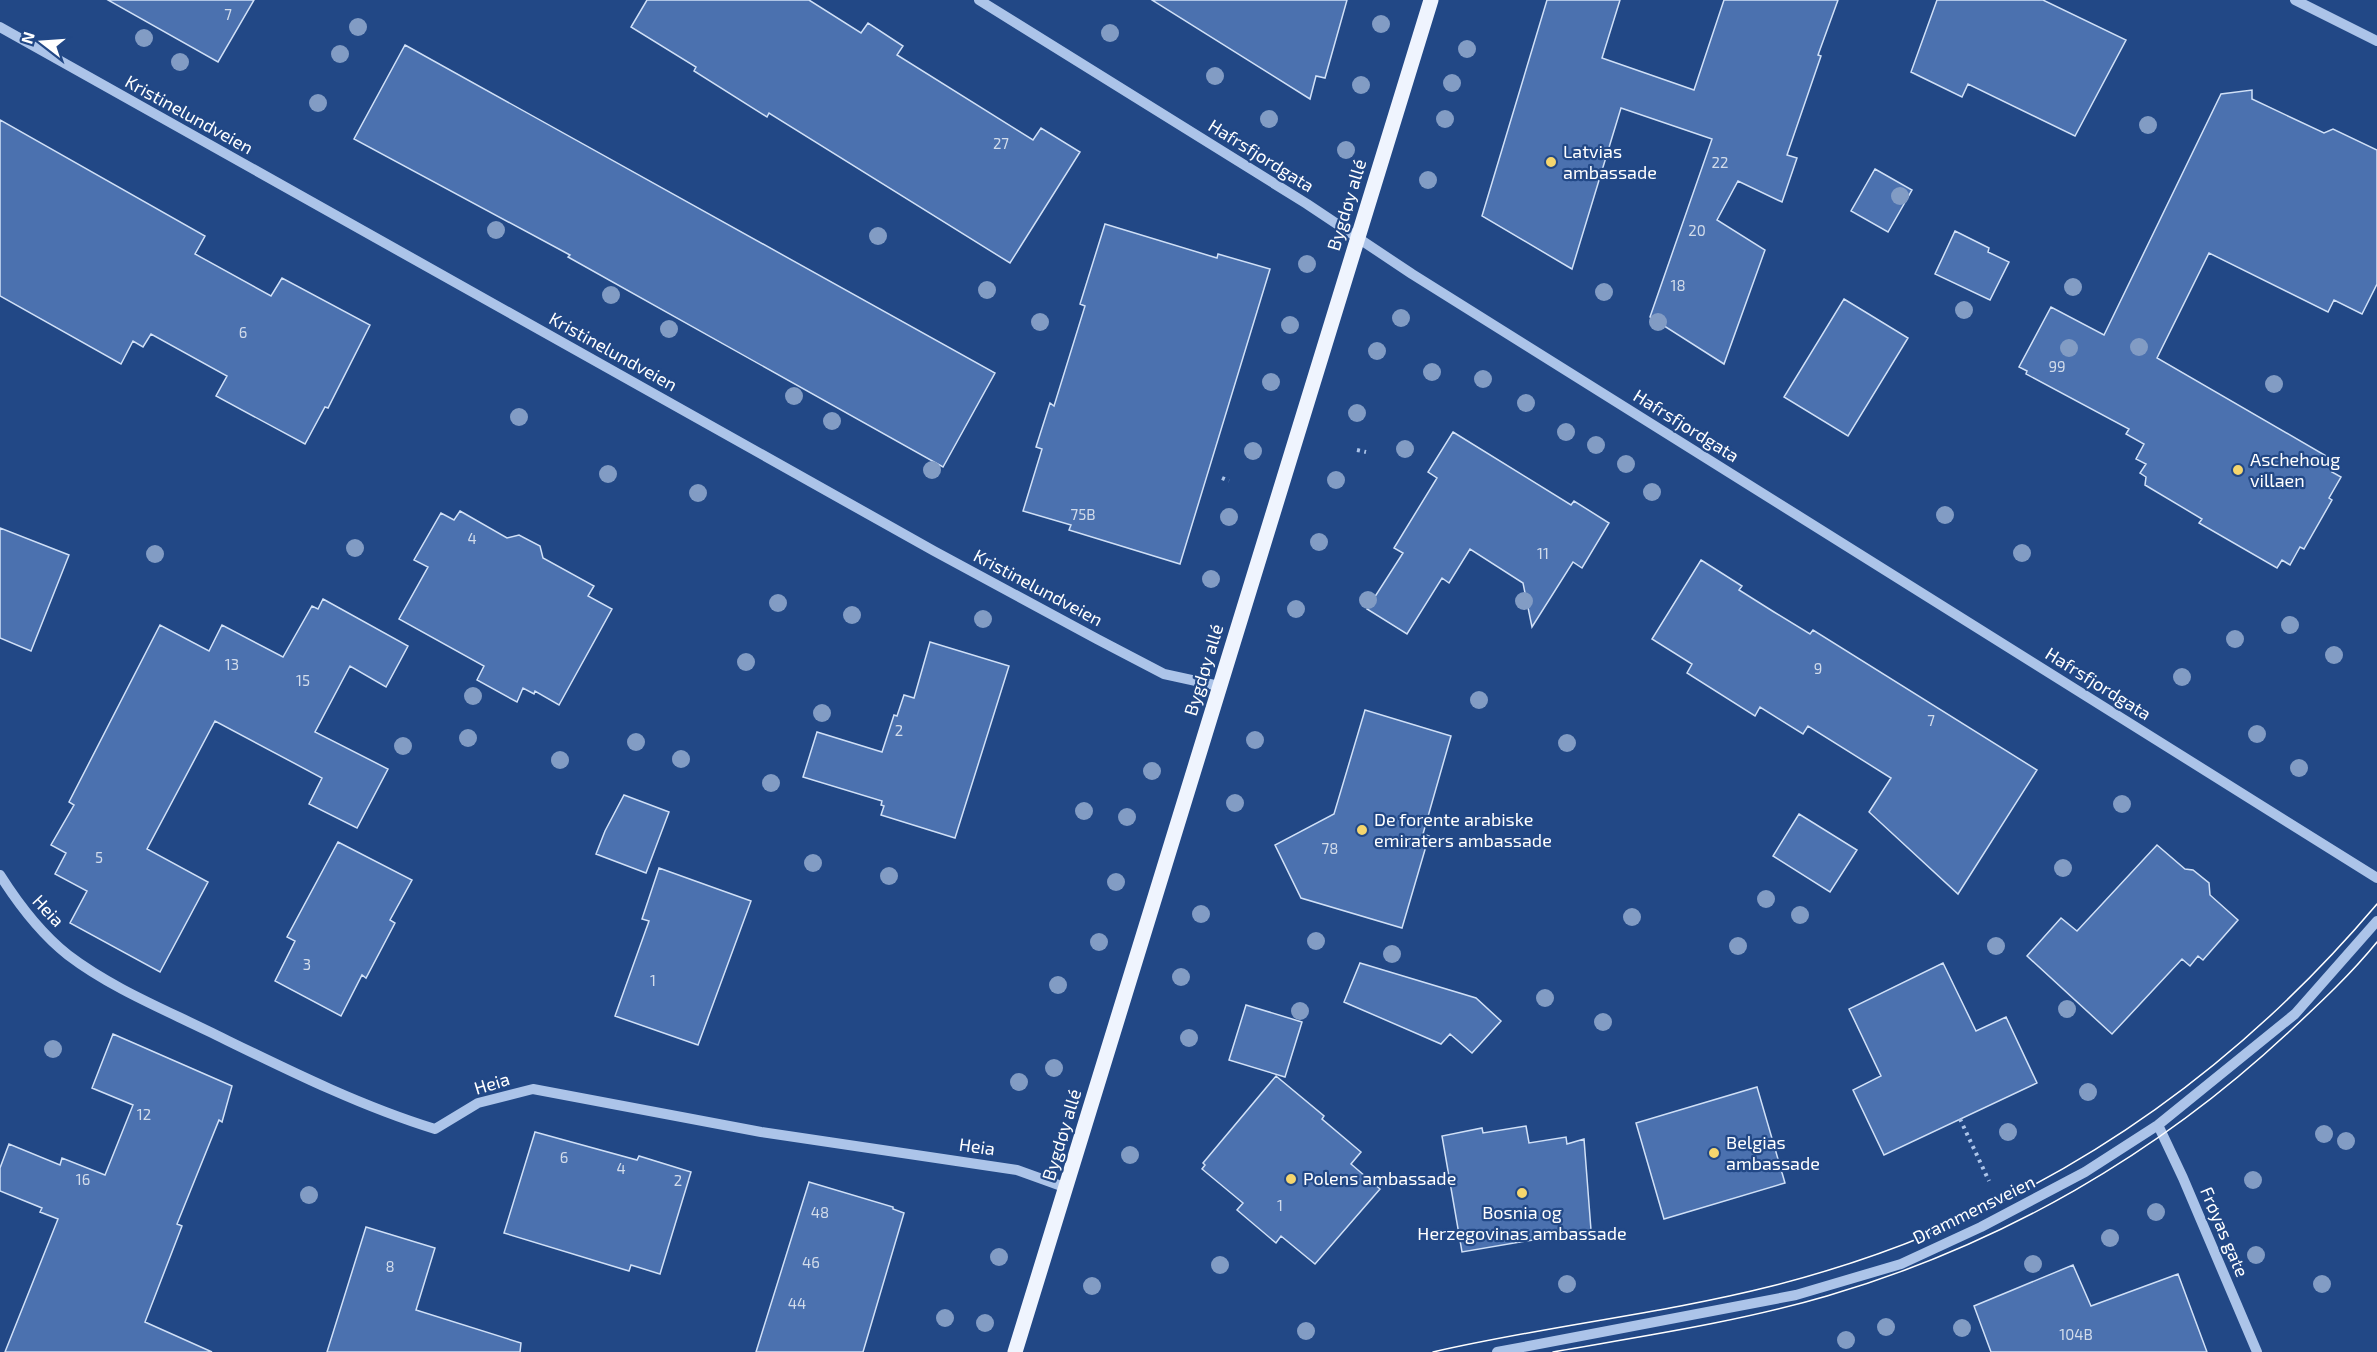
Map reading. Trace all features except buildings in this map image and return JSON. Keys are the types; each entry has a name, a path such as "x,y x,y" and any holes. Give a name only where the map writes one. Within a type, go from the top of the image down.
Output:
{"main road":[{"name":"Bygdøy allé","path":"1015,1352 1431,0"}],"street":[{"name":"Hafrsfjordgata","path":"979,0 2377,878"},
{"path":"2295,0 2377,41"},
{"name":"Kristinelundveien","path":"0,27 1067,623 1164,674 1219,686"},
{"name":"Heia","path":"0,875 22,911 67,954 119,988 273,1063 389,1115 435,1129 478,1103 532,1089 761,1132 1017,1170 1067,1188"},
{"name":"Drammensveien","path":"1497,1352 1796,1295 1901,1264 1981,1227 2085,1172 2158,1125 2295,1014 2377,921"},
{"name":"Frøyas gate","path":"2158,1125 2257,1352"}],"path":[{"path":"1357,450 1366,452"},
{"path":"1222,478 1228,481"},
{"path":"1960,1119 1989,1180"}],"tram line":[{"path":"1433,1352 1772,1286 1861,1260 1947,1227 2028,1188 2105,1143 2179,1092 2248,1036 2315,973 2377,904"},
{"path":"1553,1352 1725,1321 1827,1296 1891,1275 2015,1222 2075,1190 2132,1155 2187,1117 2291,1030 2346,977 2377,942"}],"place":[{"name":"Latvias ambassade","path":"1551,162"},
{"name":"Aschehoug villaen","path":"2238,470"},
{"name":"De forente arabiske emiraters ambassade","path":"1362,830"},
{"name":"Belgias ambassade","path":"1714,1153"},
{"name":"Polens ambassade","path":"1291,1179"},
{"name":"Bosnia og Herzegovinas ambassade","path":"1522,1193"}]}
